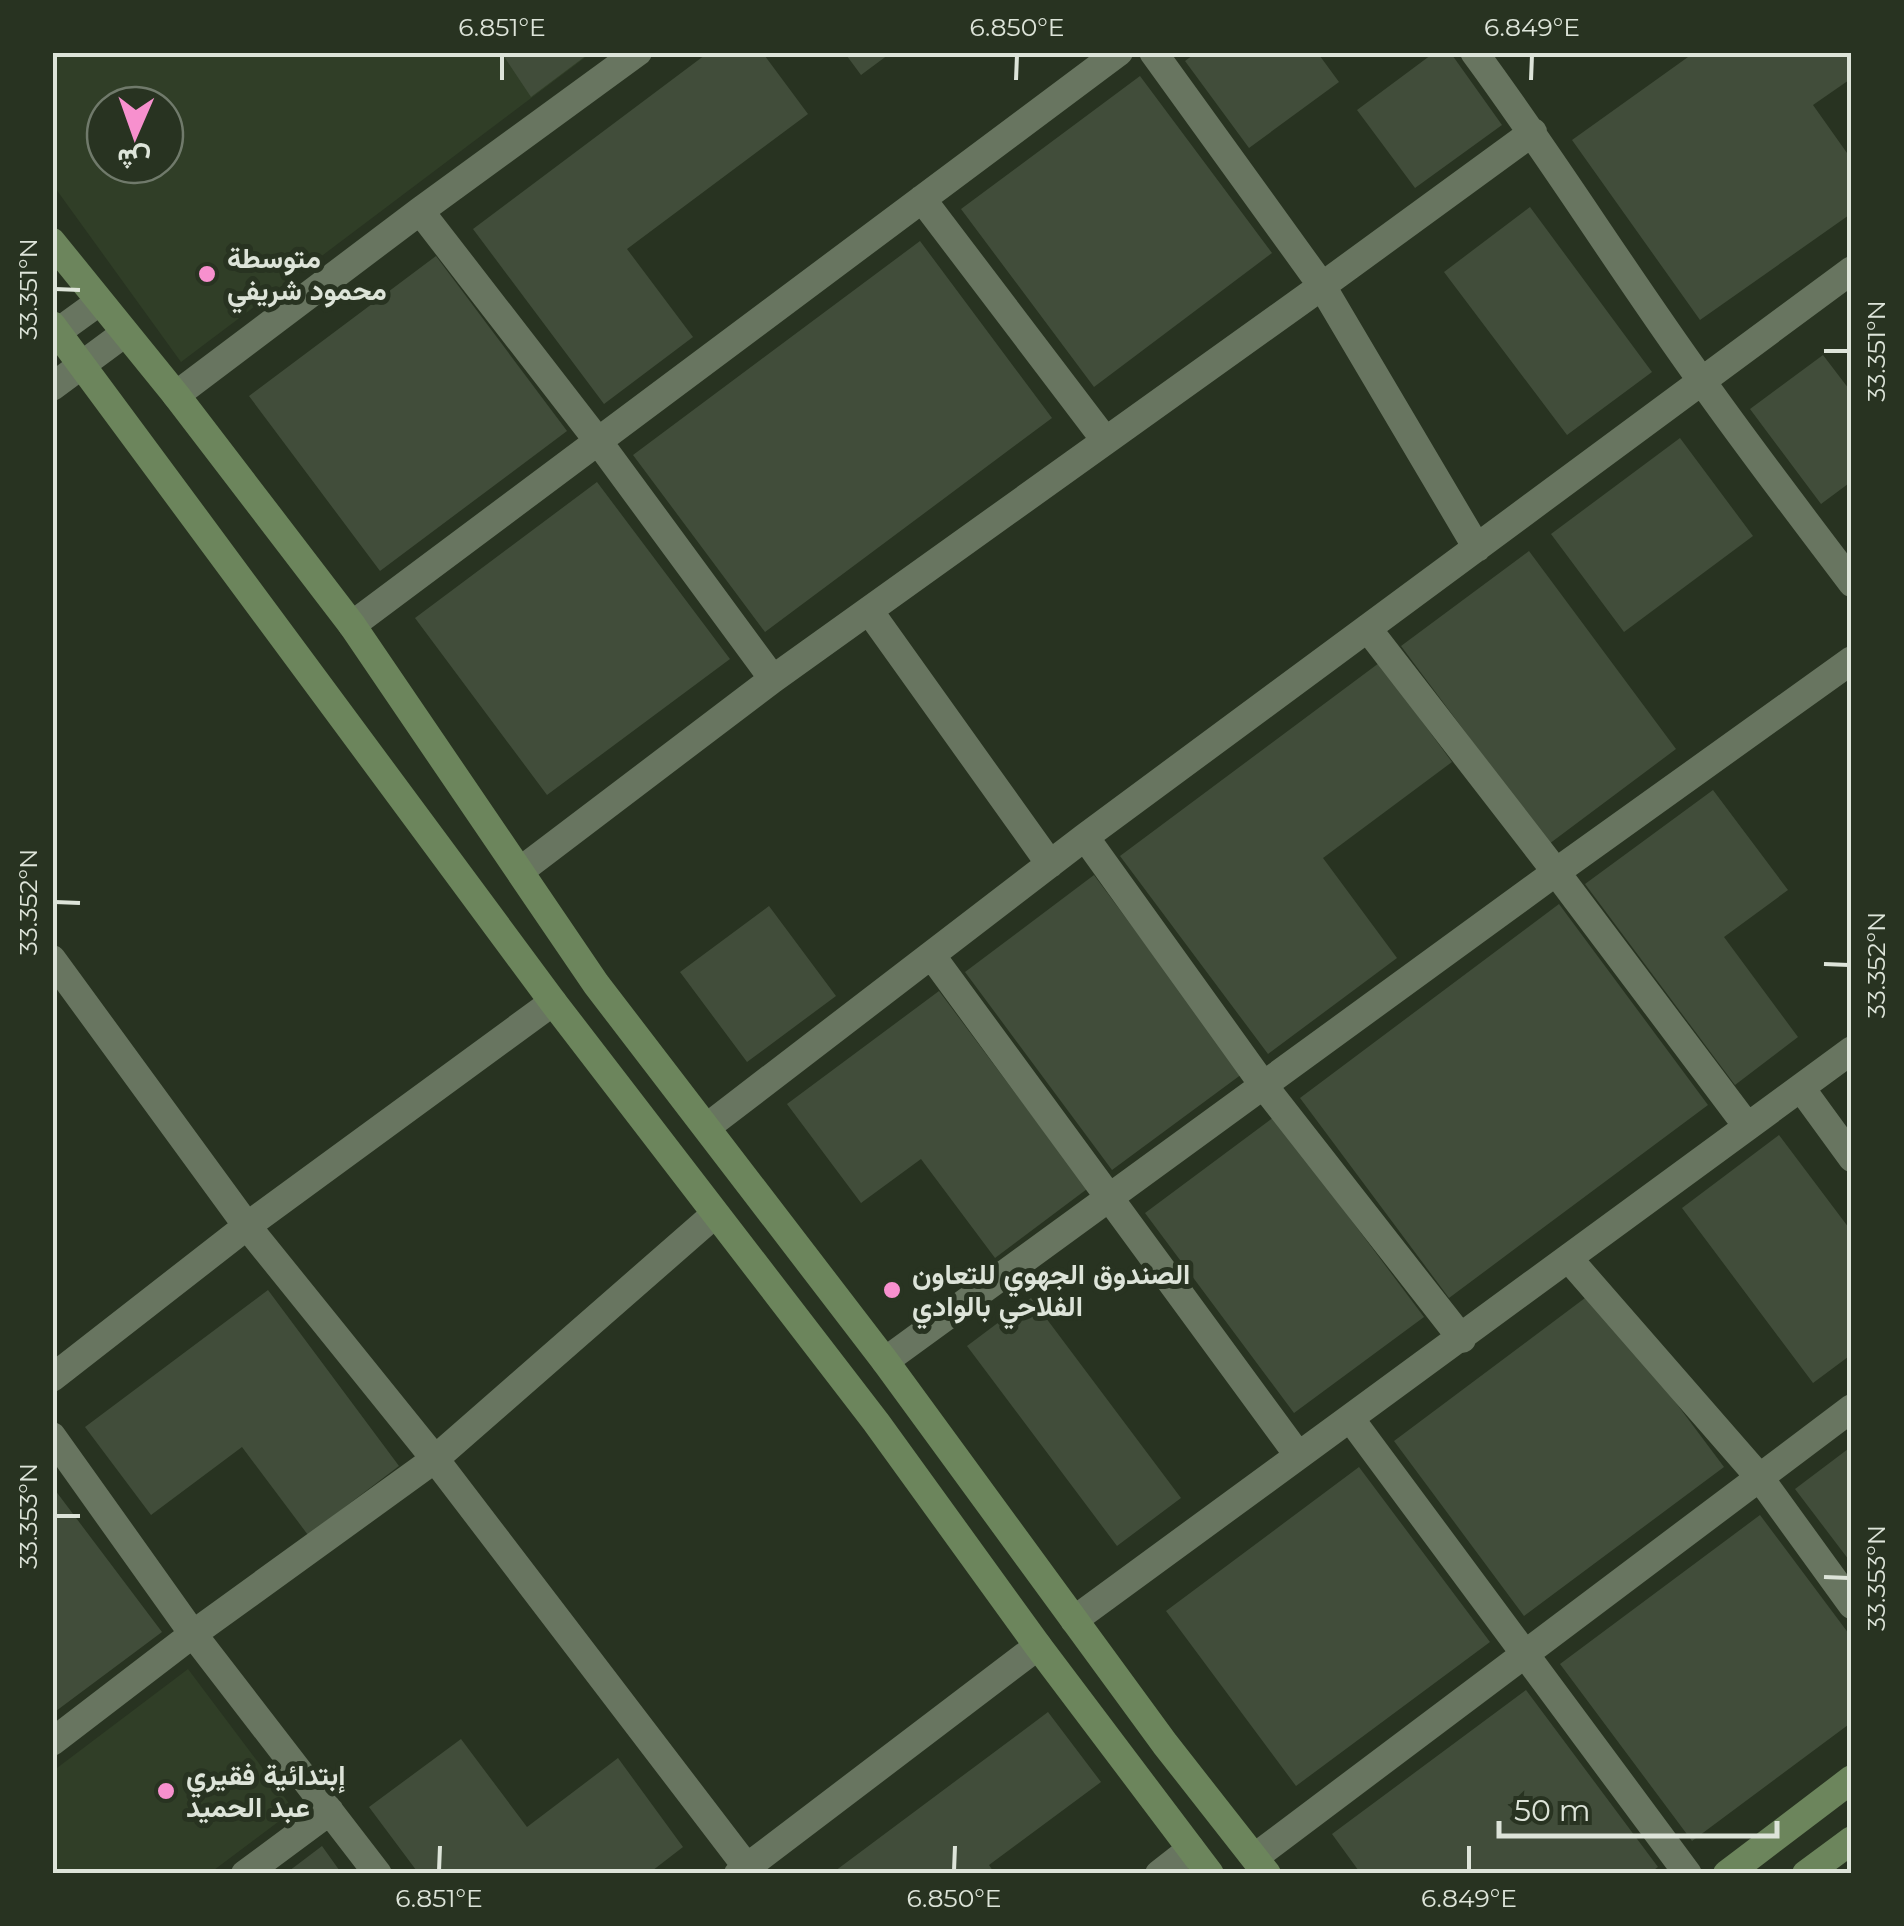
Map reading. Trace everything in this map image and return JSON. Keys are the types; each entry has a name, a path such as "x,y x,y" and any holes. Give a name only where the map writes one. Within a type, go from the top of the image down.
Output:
{"main road":[{"path":"52,242 176,395 352,625 596,984 885,1360 1074,1620 1261,1865"},
{"path":"54,331 84,364 553,1002 876,1422 1210,1874"},
{"path":"1726,1874 1852,1779"},
{"path":"1806,1874 1852,1840"}],"street":[{"path":"176,395 638,52"},
{"path":"352,625 1119,52"},
{"path":"1153,52 1322,286 1477,548"},
{"path":"1474,52 1701,380 1852,583"},
{"path":"520,871 772,680 1533,132"},
{"path":"922,200 1105,440"},
{"path":"420,211 598,442 772,680"},
{"path":"708,1127 1085,837 1852,270"},
{"path":"54,331 99,302"},
{"path":"52,387 125,333"},
{"path":"870,612 1050,864"},
{"path":"1368,629 1748,1126"},
{"path":"885,1360 1852,660"},
{"path":"1085,837 1264,1086 1462,1339"},
{"path":"932,956 1298,1455"},
{"path":"52,959 247,1226 436,1460 746,1871 1038,1646"},
{"path":"52,1378 247,1226 553,1002"},
{"path":"1074,1620 1852,1050"},
{"path":"1801,1088 1852,1158"},
{"path":"52,1742 193,1634 436,1460 714,1215"},
{"path":"1569,1259 1760,1478 1852,1605"},
{"path":"1261,1865 1526,1654 1852,1408"},
{"path":"1350,1418 1688,1874"},
{"path":"52,1436 193,1634 378,1874"},
{"path":"245,1874 330,1811"},
{"path":"1159,1874 1192,1849"}],"shaded area":[{"name":"متوسطة محمود شريفي","path":"52,53 591,53 181,362 53,185"},
{"name":"إبتدائية فقيري عبد الحميد","path":"188,1669 294,1810 210,1873 53,1873 53,1771"}],"building":[{"path":"501,52 591,52 531,97"},
{"path":"709,52 762,52 808,114 627,249 693,337 604,404 473,229"},
{"path":"844,52 892,52 861,75"},
{"path":"1197,52 1317,52 1339,82 1249,148 1185,61"},
{"path":"1435,52 1450,52 1502,125 1415,188 1357,110"},
{"path":"1695,52 1852,52 1852,78 1813,105 1852,160 1852,213 1700,320 1572,140"},
{"path":"1140,76 1272,253 1094,387 961,209"},
{"path":"1530,207 1652,372 1567,435 1444,272"},
{"path":"920,241 1052,418 765,632 633,455"},
{"path":"436,256 567,431 380,571 249,396"},
{"path":"1823,355 1852,393 1852,481 1821,504 1750,409"},
{"path":"1680,438 1753,536 1624,632 1551,534"},
{"path":"597,482 730,659 547,795 415,618"},
{"path":"1529,551 1676,749 1549,844 1401,646"},
{"path":"1379,663 1452,762 1323,858 1397,958 1268,1054 1120,856"},
{"path":"1713,790 1788,890 1724,937 1798,1037 1735,1085 1585,884"},
{"path":"1094,875 1242,1074 1112,1170 965,972"},
{"path":"1559,904 1708,1105 1449,1298 1300,1098"},
{"path":"769,906 836,996 747,1062 680,972"},
{"path":"939,991 1087,1189 995,1258 921,1159 861,1203 787,1104"},
{"path":"1274,1117 1424,1317 1294,1413 1145,1213"},
{"path":"1779,1135 1852,1232 1852,1354 1813,1383 1682,1208"},
{"path":"268,1290 399,1466 308,1535 242,1447 151,1515 85,1427"},
{"path":"1593,1292 1724,1467 1524,1616 1394,1441"},
{"path":"1031,1298 1181,1498 1117,1546 967,1346"},
{"path":"1852,1446 1852,1564 1795,1489"},
{"path":"1359,1467 1490,1642 1296,1786 1166,1611"},
{"path":"52,1486 162,1632 52,1714"},
{"path":"1760,1515 1852,1638 1852,1722 1692,1841 1560,1664"},
{"path":"1526,1690 1658,1867 1648,1874 1361,1874 1332,1834"},
{"path":"1048,1712 1101,1782 989,1865 995,1874 831,1874"},
{"path":"461,1739 527,1827 618,1758 683,1847 648,1874 419,1874 369,1807"},
{"path":"322,1846 342,1874 285,1874"}],"place":[{"name":"متوسطة محمود شريفي","path":"207,274"},
{"name":"الصندوق الجهوي للتعاون الفلاحي بالوادي","path":"892,1290"},
{"name":"إبتدائية فقيري عبد الحميد","path":"166,1791"}]}
